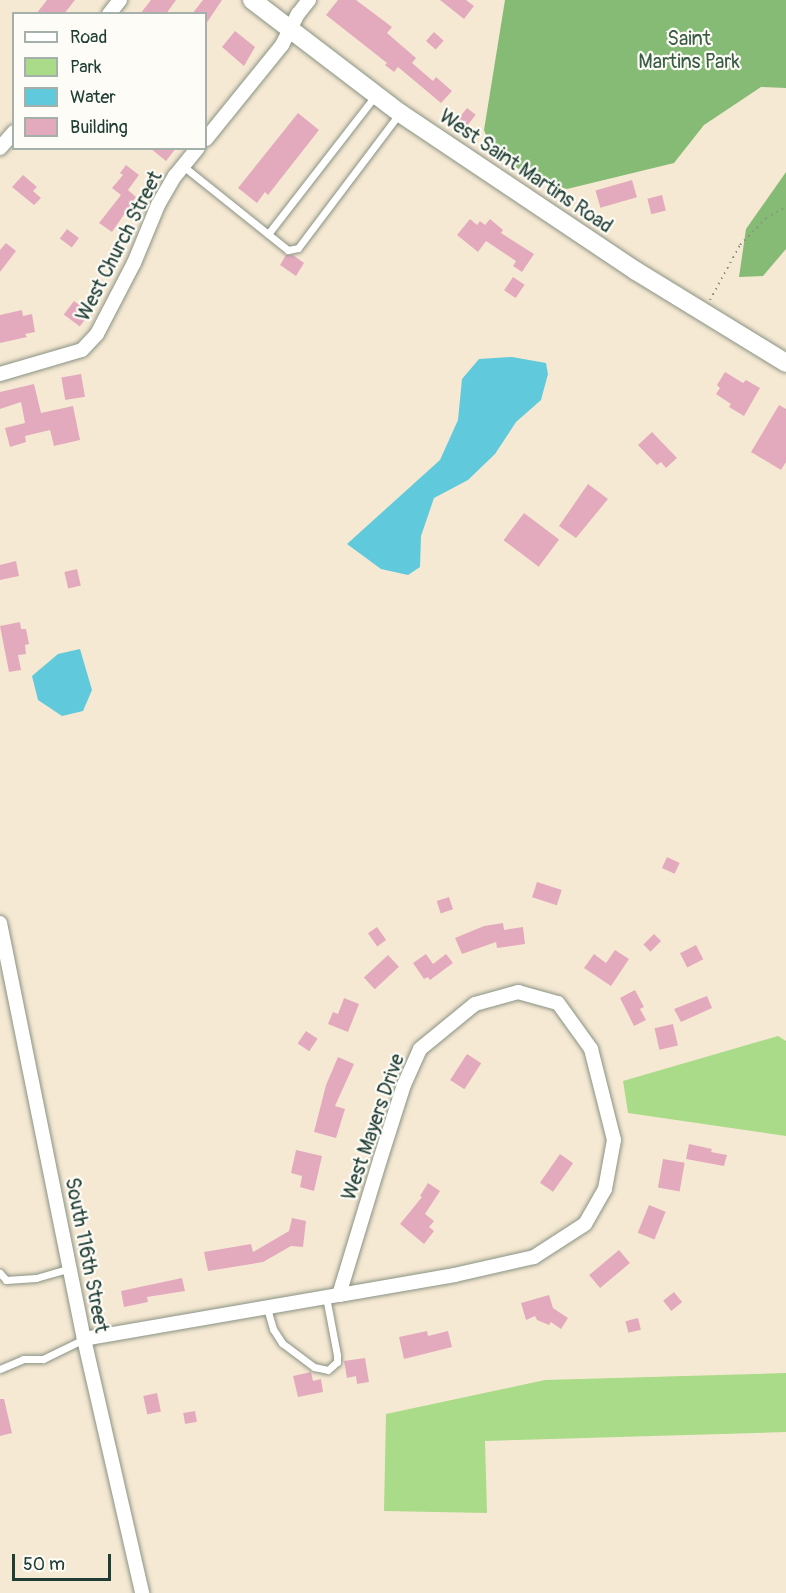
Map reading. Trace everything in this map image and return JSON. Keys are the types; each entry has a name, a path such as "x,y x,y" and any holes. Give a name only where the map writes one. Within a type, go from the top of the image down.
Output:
{"street":[{"path":"111,12 120,0"},
{"name":"West Saint Martins Road","path":"252,0 400,113 702,313 786,363"},
{"path":"207,138 282,45 309,0"},
{"path":"0,148 12,134"},
{"name":"West Church Street","path":"0,374 82,350 97,334 134,263 158,205 196,150"},
{"name":"South 116th Street","path":"0,923 84,1339 142,1593"},
{"name":"West Mayers Drive","path":"84,1339 455,1275 534,1257 585,1224 604,1189 614,1140 591,1049 558,1003 518,993 475,1004 420,1049 404,1085 333,1296"}],"lane":[{"path":"268,234 375,96"},
{"path":"183,166 288,250 298,248 400,113"},
{"path":"0,1273 6,1280 36,1278 70,1268"},
{"path":"267,1308 273,1329 282,1343 314,1367 328,1370 337,1362 333,1296"},
{"path":"0,1369 23,1359 43,1359 84,1339"}],"path":[{"path":"702,313 740,244 766,218 786,207"}],"green space":[{"name":"Saint Martins Park","path":"505,0 786,0 786,88 761,87 704,125 674,163 567,189 540,182 493,153 484,130"},
{"path":"786,172 786,249 763,276 739,277 746,229"},
{"path":"778,1036 786,1041 786,1136 628,1113 623,1081"},
{"path":"786,1373 786,1432 485,1441 487,1513 384,1511 386,1414 545,1380"}],"water":[{"path":"512,357 546,363 548,374 541,400 516,422 495,454 468,480 434,498 421,536 420,567 408,575 381,569 347,544 440,460 458,420 462,379 479,359"},
{"path":"80,649 92,690 83,711 62,716 38,700 32,676 58,654"}],"building":[{"path":"47,0 75,0 66,12 38,12"},
{"path":"151,0 176,0 167,12 142,12"},
{"path":"203,0 222,0 207,22 207,12 194,12"},
{"path":"338,0 356,0 392,27 387,33 416,58 412,63 433,81 436,77 452,91 441,103 398,67 394,72 385,65 387,63 326,15"},
{"path":"440,0 466,0 474,6 464,19"},
{"path":"235,31 255,47 244,66 222,47"},
{"path":"434,32 444,41 436,50 426,41"},
{"path":"467,108 476,115 466,127 457,121"},
{"path":"298,113 319,130 268,195 265,192 257,203 238,188"},
{"path":"152,150 174,150 166,161"},
{"path":"126,165 139,175 128,190 136,197 112,232 99,223 121,195 112,188 123,175 120,173"},
{"path":"23,175 37,187 33,191 41,198 34,205 12,187"},
{"path":"632,180 637,197 600,208 595,190"},
{"path":"662,195 666,211 651,214 647,199"},
{"path":"470,219 477,225 480,221 485,225 490,219 503,230 501,233 534,254 522,272 513,266 516,261 486,241 478,252 457,235"},
{"path":"67,229 79,238 72,248 60,239"},
{"path":"6,243 16,251 0,272 0,250"},
{"path":"286,255 293,255 304,263 296,276 280,265"},
{"path":"513,277 525,285 516,298 504,290"},
{"path":"74,301 90,313 80,327 64,315"},
{"path":"22,310 23,316 32,314 35,332 25,334 27,337 0,343 0,315"},
{"path":"725,372 743,383 746,380 760,388 744,416 729,407 731,404 716,394 720,388 717,385"},
{"path":"81,374 85,397 65,400 61,377"},
{"path":"34,384 41,413 73,406 80,440 54,446 50,430 25,436 26,442 10,447 5,428 25,423 21,402 0,409 0,392"},
{"path":"779,405 786,409 786,462 781,470 751,452"},
{"path":"652,432 677,458 666,468 661,462 657,465 638,445"},
{"path":"588,484 608,499 576,538 559,526"},
{"path":"524,513 559,539 539,567 504,540"},
{"path":"16,561 19,576 0,580 0,565"},
{"path":"77,569 81,586 68,588 64,572"},
{"path":"20,622 21,629 26,629 29,644 25,645 26,654 18,655 21,670 9,672 0,626"},
{"path":"667,857 680,863 675,874 662,868"},
{"path":"537,882 562,890 557,905 532,897"},
{"path":"449,897 453,909 441,913 437,901"},
{"path":"503,923 504,930 523,927 525,944 497,948 496,942 462,954 455,938 484,926"},
{"path":"377,927 386,940 377,946 368,933"},
{"path":"654,934 661,941 650,952 643,945"},
{"path":"696,945 703,959 687,967 680,953"},
{"path":"615,950 629,959 611,986 584,968 594,954 606,963"},
{"path":"426,954 433,964 446,954 453,963 430,980 428,977 424,979 413,963"},
{"path":"388,955 399,967 375,989 364,978"},
{"path":"635,990 644,1007 640,1009 646,1020 634,1026 620,998"},
{"path":"707,996 712,1008 681,1022 674,1009"},
{"path":"344,998 359,1004 348,1032 328,1024 333,1012 338,1014"},
{"path":"673,1024 678,1045 659,1050 654,1028"},
{"path":"306,1031 318,1039 309,1051 298,1043"},
{"path":"467,1054 481,1063 464,1089 450,1080"},
{"path":"338,1057 354,1064 335,1106 345,1109 336,1138 314,1132 326,1085"},
{"path":"689,1144 727,1155 724,1166 686,1159"},
{"path":"296,1150 322,1156 314,1191 300,1187 302,1176 291,1173"},
{"path":"560,1154 573,1163 553,1192 540,1183"},
{"path":"663,1159 685,1163 680,1191 658,1188"},
{"path":"428,1183 440,1191 425,1214 434,1221 429,1227 434,1231 424,1244 400,1224 422,1197 420,1196"},
{"path":"649,1205 666,1212 654,1240 638,1233"},
{"path":"292,1218 306,1221 303,1247 291,1246 263,1262 208,1271 204,1252 251,1244 253,1252 289,1231"},
{"path":"619,1250 630,1263 600,1288 589,1275"},
{"path":"182,1278 185,1291 147,1297 148,1302 124,1307 121,1291"},
{"path":"674,1292 682,1302 671,1311 663,1301"},
{"path":"549,1295 553,1308 568,1318 561,1329 551,1322 549,1325 537,1320 535,1316 526,1320 521,1303"},
{"path":"638,1318 641,1330 628,1333 625,1321"},
{"path":"427,1331 428,1336 448,1331 452,1347 404,1359 399,1337"},
{"path":"365,1358 369,1382 357,1384 356,1376 347,1378 344,1361"},
{"path":"311,1372 313,1381 321,1379 323,1392 298,1397 293,1376"},
{"path":"157,1393 161,1412 147,1414 143,1396"},
{"path":"0,1399 4,1399 12,1433 0,1436"},
{"path":"195,1411 197,1422 185,1424 183,1413"}]}
